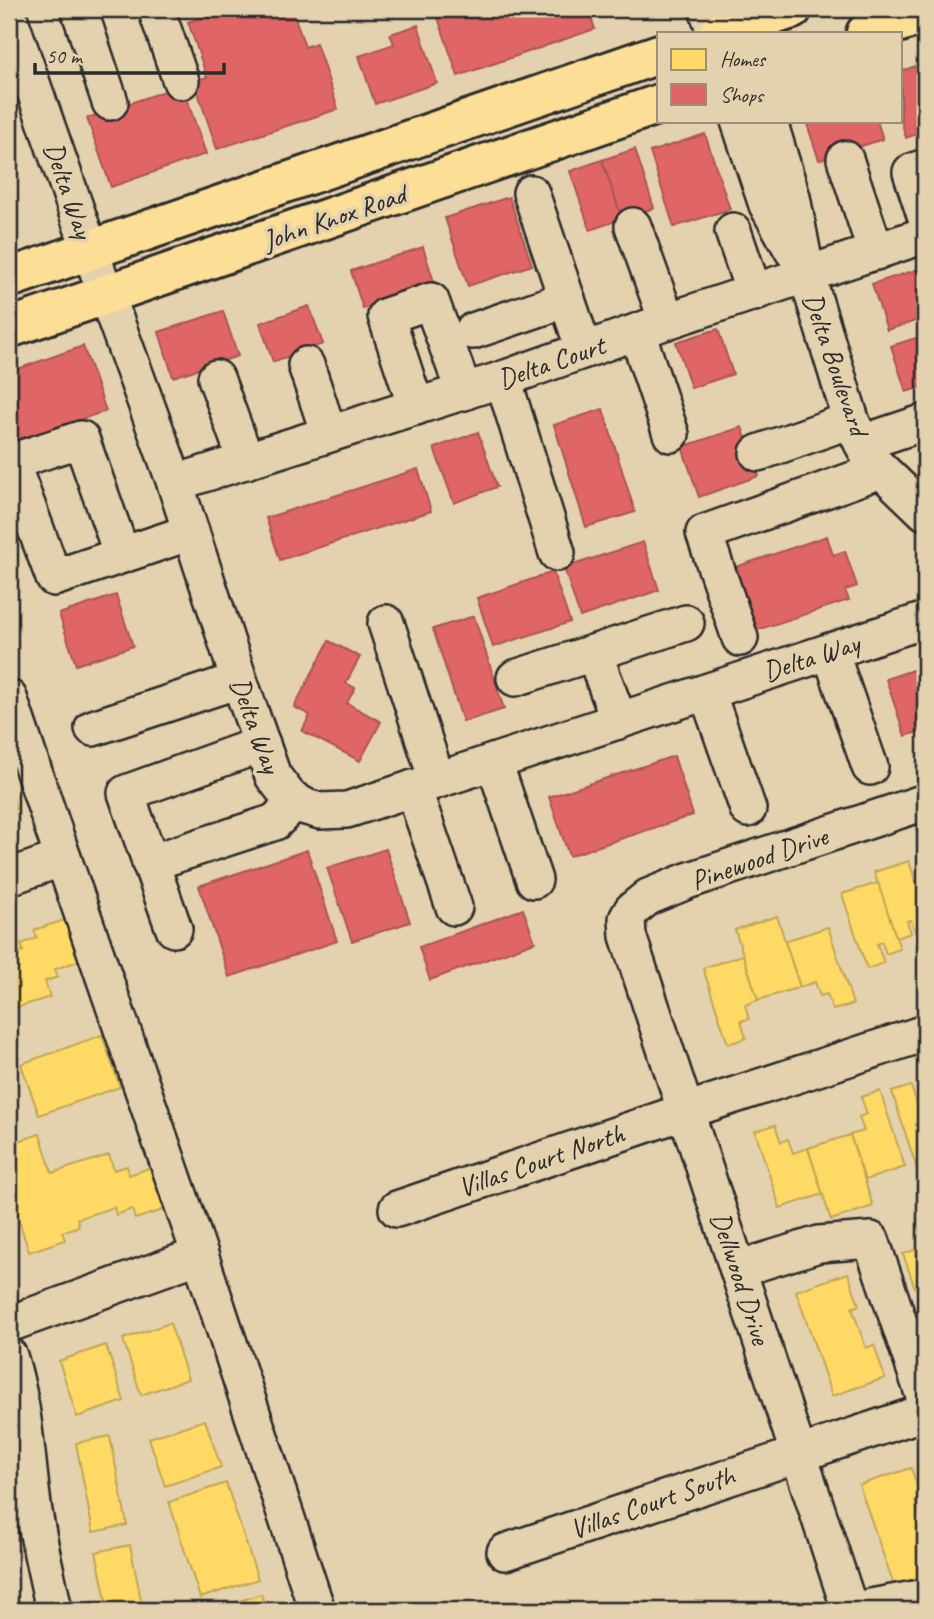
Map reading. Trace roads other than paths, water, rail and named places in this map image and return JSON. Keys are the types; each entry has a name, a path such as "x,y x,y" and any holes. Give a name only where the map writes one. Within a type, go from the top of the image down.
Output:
{"main road":[{"path":"735,26 792,9"},
{"path":"869,32 925,14"},
{"name":"John Knox Road","path":"9,278 657,55"},
{"name":"John Knox Road","path":"9,328 657,105"}],"street":[{"path":"156,9 181,81"},
{"path":"707,9 735,26"},
{"path":"89,11 110,102"},
{"name":"Delta Way","path":"9,16 21,89 107,293 175,483 262,744 280,788 296,801 320,811 347,810 925,620"},
{"name":"Delta Boulevard","path":"739,122 767,205 807,276 884,460 925,512"},
{"name":"Delta Boulevard","path":"769,122 792,197 807,276"},
{"path":"845,159 876,252"},
{"path":"925,167 911,172 925,215"},
{"path":"531,193 584,350"},
{"path":"633,226 671,434"},
{"path":"733,231 754,293"},
{"name":"Delta Court","path":"175,483 464,392 925,235"},
{"path":"473,331 567,299"},
{"path":"416,407 386,316 431,301 464,392"},
{"path":"306,365 329,434"},
{"path":"216,378 246,461"},
{"path":"503,379 557,553"},
{"path":"740,638 704,533 884,460 925,422"},
{"path":"758,453 884,460"},
{"path":"122,555 191,532"},
{"path":"386,623 454,907"},
{"path":"515,678 686,623"},
{"path":"830,651 870,767"},
{"path":"594,653 619,721"},
{"path":"93,729 239,680"},
{"path":"707,691 748,809"},
{"path":"9,698 200,1255 317,1610"},
{"path":"174,929 126,793 262,744"},
{"path":"494,762 534,880"},
{"path":"150,863 275,821 296,801"},
{"name":"Pinewood Drive","path":"631,945 627,919 632,910 648,897 687,881 925,802"},
{"path":"9,877 63,858"},
{"name":"Dellwood Drive","path":"631,945 853,1610"},
{"name":"Villas Court North","path":"397,1209 925,1033"},
{"path":"737,1269 819,1244 871,1240 925,1411"},
{"path":"9,1324 200,1255"},
{"path":"9,1356 27,1435 21,1507 54,1610"},
{"name":"Villas Court South","path":"505,1552 925,1411"},
{"path":"853,1610 925,1598"}]}
